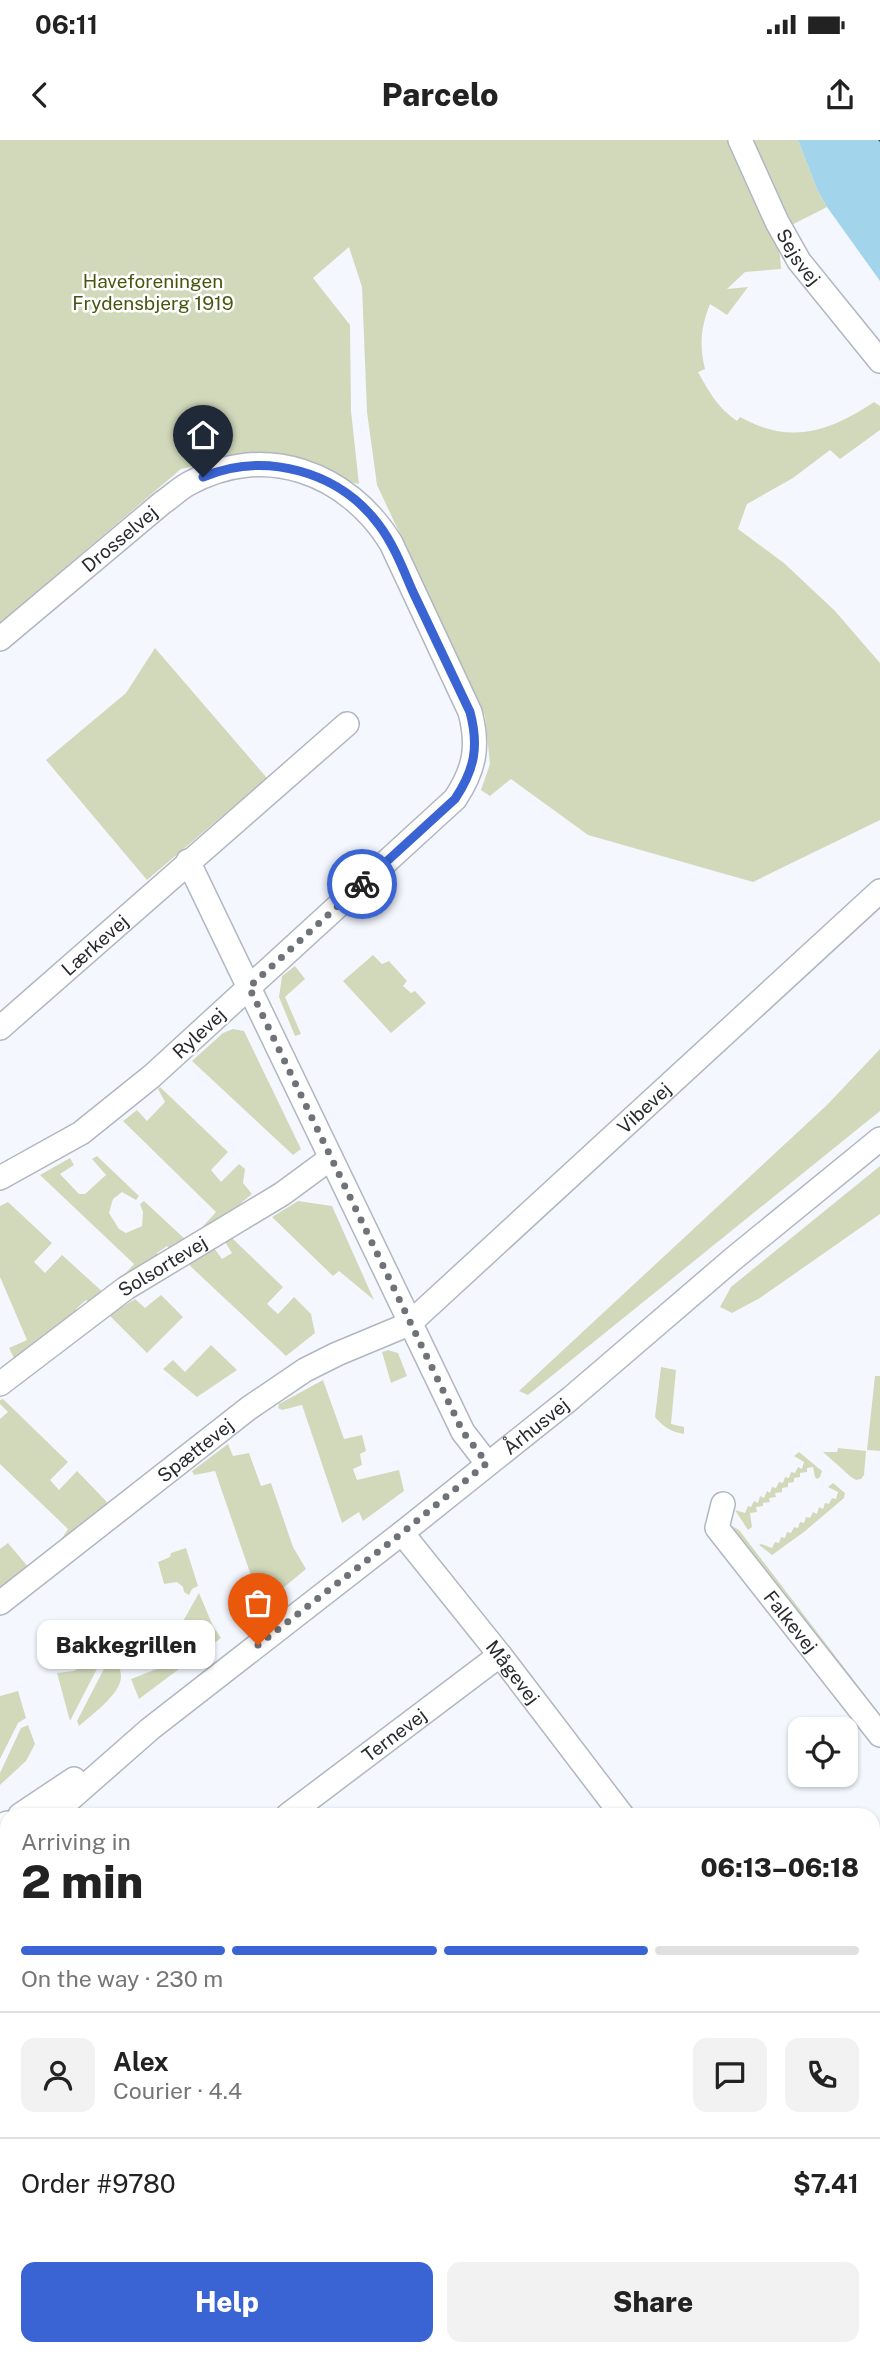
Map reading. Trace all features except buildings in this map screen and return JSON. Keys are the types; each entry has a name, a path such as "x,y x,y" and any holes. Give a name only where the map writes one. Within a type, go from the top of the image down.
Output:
{"street":[{"name":"Sejsvej","path":"740,140 777,222 799,261 880,361"},
{"name":"Drosselvej","path":"0,639 162,503 188,484 218,471 250,465 283,466 314,475 344,490 368,511 391,543"},
{"name":"Rylevej","path":"0,1178 81,1133 152,1076 455,799 472,767 476,734 470,712 391,543"},
{"name":"Lærkevej","path":"0,1028 347,724"},
{"path":"188,862 409,1324 463,1432 487,1463"},
{"name":"Vibevej","path":"409,1324 880,891"},
{"name":"Århusvej","path":"60,1808 150,1729 571,1398 733,1259 880,1139"},
{"name":"Solsortevej","path":"0,1384 126,1288 282,1194 331,1158"},
{"name":"Spættevej","path":"0,1603 249,1408 305,1370 409,1324"},
{"name":"Falkevej","path":"723,1504 717,1528 880,1735"},
{"name":"Mågevej","path":"402,1533 500,1655 617,1808"},
{"name":"Ternevej","path":"297,1808 500,1655"},
{"name":"Århusvej","path":"31,1808 150,1729"}],"green space":[{"name":"Haveforeningen Frydensbjerg 1919","path":"0,140 798,140 827,207 774,234 781,269 745,272 727,289 748,287 727,315 710,304 702,336 705,369 698,372 715,399 730,416 737,421 740,417 776,431 809,431 841,421 874,402 880,406 880,430 840,459 830,450 793,478 747,504 738,529 784,563 835,611 880,663 880,820 753,882 588,835 511,779 490,796 481,790 490,764 485,716 377,485 367,412 362,287 349,247 313,278 350,325 351,411 359,484 324,467 274,453 248,454 181,469 0,623"},
{"path":"155,648 267,778 147,880 46,760 126,693"},
{"path":"373,955 382,964 389,961 407,981 403,986 411,993 415,991 426,1003 391,1033 343,981"},
{"path":"295,966 305,979 285,997 301,1034 295,1036 279,997 282,976"},
{"path":"233,1029 244,1031 301,1149 293,1155 192,1061 223,1033"},
{"path":"880,1049 880,1111 528,1395 519,1391 827,1105"},
{"path":"160,1087 228,1152 211,1170 221,1182 239,1164 245,1169 243,1183 252,1194 241,1203 243,1210 196,1234 216,1212 123,1121 137,1110 147,1121 165,1102 158,1089"},
{"path":"97,1156 139,1196 136,1200 122,1192 113,1199 109,1213 119,1229 126,1233 142,1226 143,1212 140,1204 144,1201 186,1240 171,1250 167,1246 157,1253 158,1258 127,1277 124,1275 134,1264 40,1175 70,1158 74,1165 60,1174 79,1194 85,1194 106,1175 92,1159"},
{"path":"880,1166 880,1214 760,1298 732,1313 720,1307 731,1287"},
{"path":"298,1201 332,1206 374,1300 339,1271 333,1276 272,1217"},
{"path":"8,1202 52,1243 34,1262 45,1273 62,1255 105,1294 90,1304 86,1300 76,1309 78,1313 15,1360 9,1348 27,1340 0,1277 0,1206"},
{"path":"232,1238 283,1287 267,1304 278,1314 294,1297 311,1314 315,1333 286,1356 187,1263 214,1248 222,1259 232,1253 225,1242"},
{"path":"161,1295 183,1317 147,1353 109,1315 135,1299 145,1308"},
{"path":"211,1345 237,1370 197,1397 163,1369 173,1360 185,1372"},
{"path":"388,1350 398,1353 407,1376 391,1383 382,1352"},
{"path":"661,1367 676,1370 671,1424 684,1427 684,1434 661,1424 655,1417"},
{"path":"875,1376 880,1376 880,1451 867,1450"},
{"path":"323,1380 344,1439 362,1435 366,1451 360,1454 362,1465 353,1469 357,1480 399,1470 404,1491 363,1521 359,1512 342,1523 302,1405 282,1410 278,1408 279,1404"},
{"path":"3,1399 68,1462 50,1480 59,1490 77,1471 108,1506 55,1549 68,1529 0,1464 0,1419 8,1412 0,1404"},
{"path":"228,1444 233,1456 249,1453 261,1486 271,1483 293,1547 306,1569 283,1588 279,1584 261,1599 215,1471 194,1475 192,1471"},
{"path":"838,1448 866,1451 864,1475 861,1479 851,1477 823,1452 837,1452"},
{"path":"799,1452 822,1471 820,1477 815,1477 813,1467 800,1473 800,1477 794,1478 794,1482 788,1483 788,1487 782,1488 782,1492 775,1493 776,1497 769,1498 770,1502 756,1507 757,1512 750,1513 752,1527 748,1530 735,1510 745,1513 748,1506 751,1507 754,1501 758,1503 760,1496 764,1498 767,1491 770,1493 772,1487 776,1488 779,1482 783,1483 791,1472 795,1473 798,1467 802,1469 804,1462 794,1456"},
{"path":"833,1483 845,1493 844,1498 804,1532 772,1555 759,1545 772,1548 775,1542 779,1543 781,1537 785,1538 787,1532 791,1533 794,1527 798,1528 800,1522 804,1523 806,1517 810,1518 813,1512 817,1514 819,1507 823,1509 825,1503 829,1504 832,1498 836,1499 838,1492 828,1487"},
{"path":"732,1526 739,1530 872,1704 869,1707 732,1529"},
{"path":"8,1543 29,1568 0,1591 0,1549"},
{"path":"186,1548 198,1586 192,1589 189,1595 177,1582 164,1584 158,1562 170,1557 171,1553"},
{"path":"199,1593 221,1638 201,1653 198,1650 189,1656 191,1660 184,1653 167,1657 165,1653"},
{"path":"110,1645 112,1653 102,1659 70,1721 57,1673 74,1671"},
{"path":"116,1660 121,1676 117,1689 79,1726 77,1721 107,1663"},
{"path":"180,1660 183,1666 139,1699 131,1679"},
{"path":"18,1691 26,1718 18,1723 0,1759 0,1696"},
{"path":"28,1725 35,1744 26,1761 0,1785 0,1773 21,1728"}],"water":[{"path":"798,140 880,140 880,281 827,207"}],"way so far":[{"path":"258,1645 487,1463 463,1432 249,987 362,884"}],"place":[{"name":"Bakkegrillen","path":"258,1645"}],"route":[{"path":"203,477 218,471 250,465 283,466 314,475 344,490 368,511 391,543 470,712 476,734 475,745 472,767 462,789 455,799 362,884"}]}
